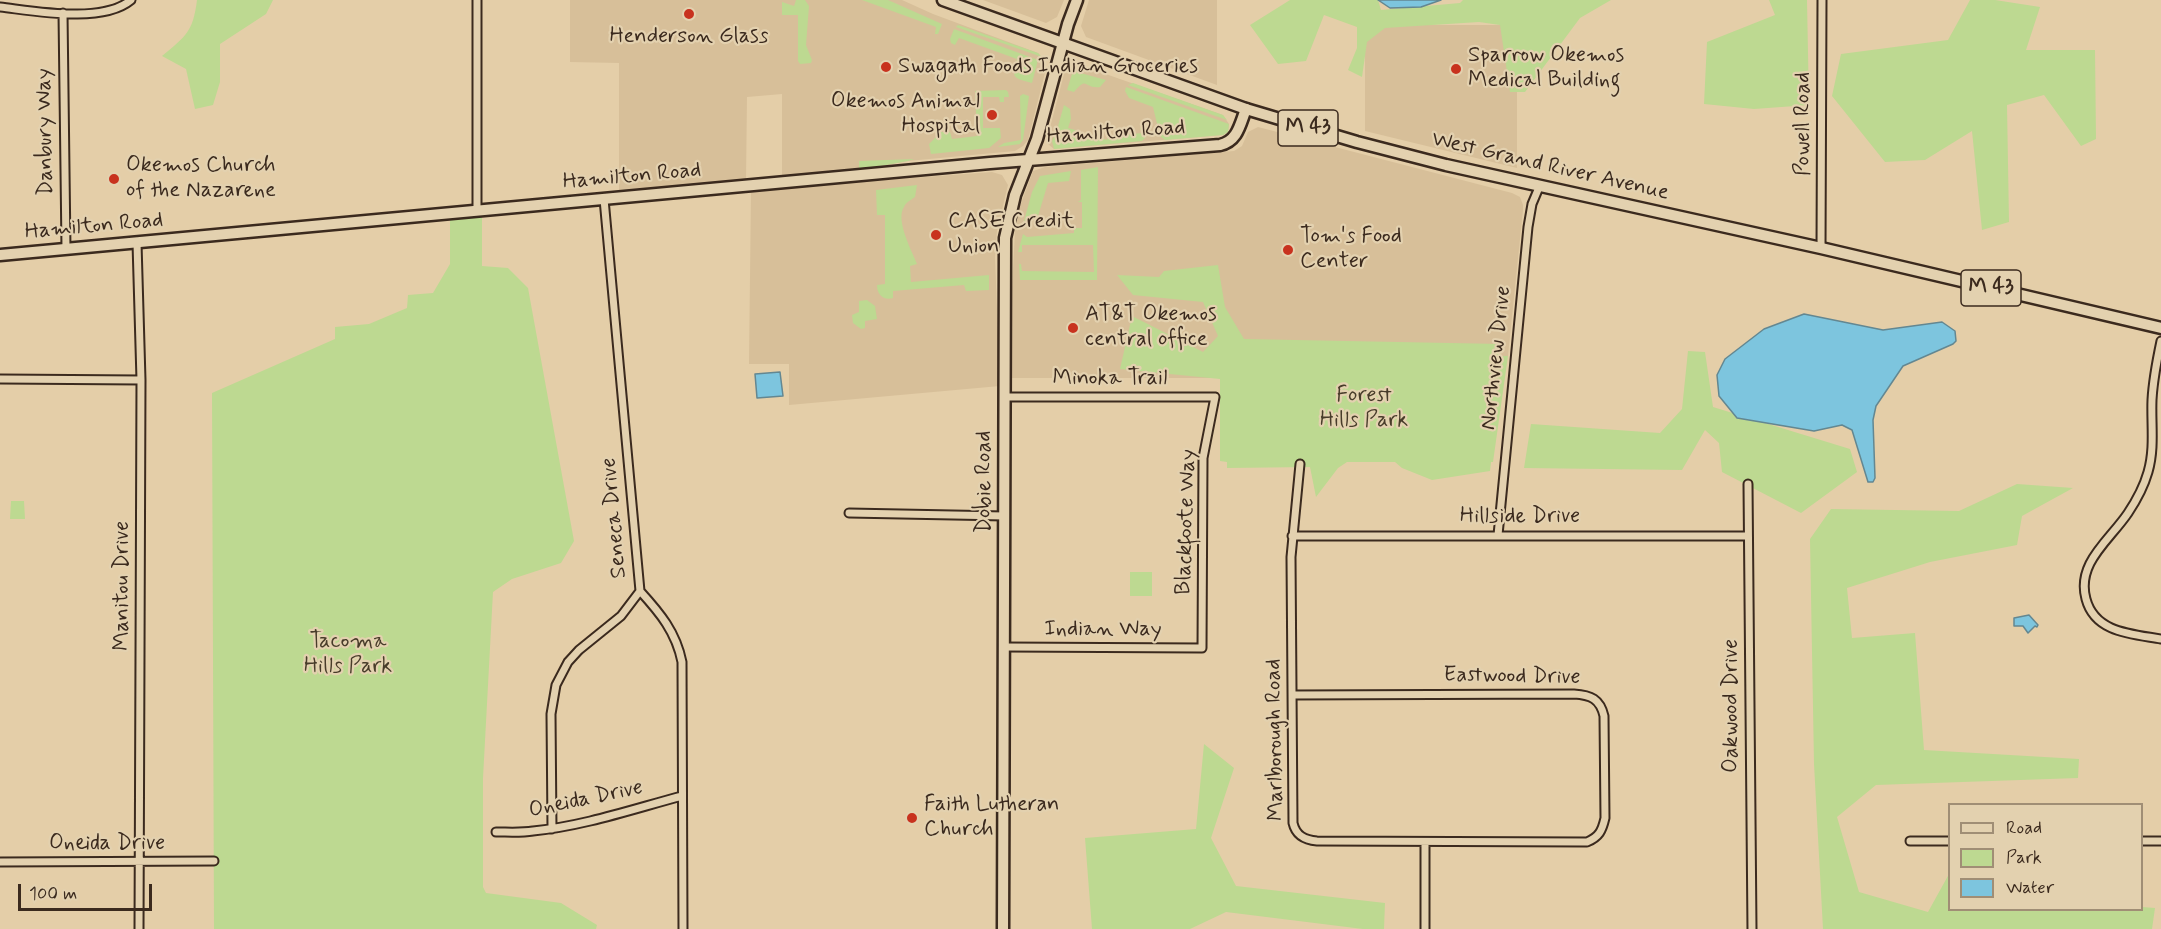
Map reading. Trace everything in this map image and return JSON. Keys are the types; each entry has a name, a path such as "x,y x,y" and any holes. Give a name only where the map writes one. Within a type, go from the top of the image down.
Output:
{"street":[{"path":"0,7 63,13 108,11 120,8 131,0"},
{"path":"477,0 477,211"},
{"name":"West Grand River Avenue","path":"943,0 1246,109 1417,158 1821,248 2161,328"},
{"name":"Dobie Road","path":"1003,929 1005,238 1010,213 1037,139 1077,0"},
{"name":"Powell Road","path":"1821,248 1822,0"},
{"name":"Danbury Way","path":"63,13 66,249"},
{"name":"Hamilton Road","path":"0,255 1224,144 1236,135 1246,109"},
{"name":"Northview Drive","path":"1498,535 1528,227 1532,204 1540,185"},
{"name":"Seneca Drive","path":"604,199 640,591 668,624 680,652 683,672 683,929"},
{"name":"Manitou Drive","path":"137,243 141,380 140,929"},
{"path":"2161,341 2153,383 2153,444 2147,474 2128,512 2086,569 2084,582 2086,601 2099,622 2118,632 2161,639"},
{"path":"0,379 141,380"},
{"name":"Minoka Trail","path":"1005,397 1215,398"},
{"name":"Blackfoote Way","path":"1202,648 1203,458 1215,398"},
{"name":"Marlborough Road","path":"1300,464 1292,536 1293,823 1301,837 1306,840 1425,842"},
{"name":"Oakwood Drive","path":"1748,484 1752,929"},
{"path":"849,513 1005,516"},
{"name":"Hillside Drive","path":"1292,536 1748,536"},
{"path":"552,829 551,714 556,685 564,669 579,650 621,616 640,591"},
{"name":"Indian Way","path":"1004,647 1202,648"},
{"name":"Eastwood Drive","path":"1292,695 1574,694 1591,696 1600,703 1604,716 1605,818 1603,829 1595,839 1587,842 1425,842"},
{"name":"Oneida Drive","path":"496,832 531,832 552,829 596,820 682,796"},
{"path":"1910,841 1948,841"},
{"path":"2143,841 2161,841"},
{"path":"1425,842 1425,929"},
{"name":"Oneida Drive","path":"0,862 214,861"}],"shaded area":[{"path":"570,0 902,0 1038,53 1046,69 1028,140 1015,151 908,161 859,170 782,178 782,94 747,97 746,181 619,193 619,63 570,62"},
{"path":"983,0 1064,0 1057,17 1046,23"},
{"path":"1089,0 1217,0 1217,85 1086,37 1081,26"},
{"path":"1365,25 1517,25 1517,168 1365,131"},
{"path":"1077,64 1223,115 1229,124 1228,132 1223,135 1054,149 1048,144 1047,139 1064,74 1068,67"},
{"path":"1258,127 1520,197 1523,210 1508,356 1221,355 1220,378 1009,378 1015,230 1020,206 1033,171 1045,167 1234,151 1242,146 1248,132"},
{"path":"992,172 1002,175 1008,185 997,231 995,257 1000,386 789,405 789,364 749,364 751,190"}],"green space":[{"path":"197,0 273,0 266,14 220,44 220,82 213,105 195,109 186,69 162,56 187,32 193,19"},
{"path":"796,0 805,0 809,6 806,45 811,63 800,64 798,61 798,15 782,15 782,2 794,6"},
{"path":"862,0 888,0 942,24 938,34 935,34 936,27"},
{"path":"1290,0 1378,0 1381,10 1460,3 1463,0 1611,0 1580,18 1525,92 1510,92 1500,25 1479,22 1385,28 1367,42 1362,77 1348,70 1357,48 1357,27 1324,15 1306,61 1278,64 1250,25"},
{"path":"1769,0 1807,0 1809,105 1754,109 1704,104 1707,42 1775,15"},
{"path":"1970,0 1995,0 2040,7 2026,50 2095,50 2096,139 2081,146 2044,95 2007,105 2009,222 1982,230 1972,131 1925,160 1885,162 1832,96 1841,54 1948,40"},
{"path":"958,25 1038,53 1042,57 956,27"},
{"path":"954,29 1038,60 1032,83 1015,76 1017,59 959,38 955,45 951,43 950,39"},
{"path":"1073,71 1106,80 1100,87 1084,83 1074,92 1067,90"},
{"path":"1133,83 1223,115 1227,120 1128,85"},
{"path":"1126,87 1229,124 1228,132 1223,135 1165,140 1160,136 1153,107 1129,98 1125,91"},
{"path":"1006,90 1009,97 1004,97 1004,102 1000,102 999,97 983,97 983,128 1000,128 1001,138 989,148 931,154 929,144 941,132 950,132 952,139 977,136 975,91"},
{"path":"1023,94 1029,96 1023,140 1020,144 998,147 1004,143 1021,140 1020,96"},
{"path":"1064,105 1070,109 1071,119 1068,128 1079,131 1077,137 1085,139 1087,134 1107,140 1108,137 1142,133 1140,128 1142,127 1146,129 1146,137 1142,141 1054,149 1052,141"},
{"path":"914,159 908,161 859,170 859,161"},
{"path":"1098,167 1097,280 1020,280 1019,264 1021,264 1022,271 1094,272 1093,245 1022,245 1022,252 1018,252 1023,234 1027,237 1074,233 1074,228 1082,228 1082,202 1078,202 1081,200 1081,170"},
{"path":"1071,171 1069,181 1048,183 1038,216 1024,221 1032,192 1040,176"},
{"path":"917,185 915,197 906,204 902,213 905,236 917,264 910,266 911,282 989,275 989,290 966,291 964,285 893,291 893,298 890,299 880,294 877,285 885,284 885,215 877,215 876,190"},
{"name":"Tacoma Hills Park","path":"482,216 482,266 508,268 528,288 574,541 561,563 512,579 493,592 483,778 483,887 486,893 561,903 597,925 596,929 214,929 212,393 335,339 335,327 369,324 407,308 408,295 433,293 450,264 450,220"},
{"name":"Forest Hills Park","path":"1218,265 1225,307 1244,339 1501,344 1500,356 1508,356 1490,471 1432,480 1402,468 1395,462 1347,462 1338,468 1316,497 1310,467 1227,468 1227,462 1220,461 1220,379 1120,369 1132,316 1203,352 1218,336 1203,302 1133,295 1117,275 1159,277 1164,271"},
{"path":"867,300 875,306 877,319 865,321 865,328 861,329 853,323 852,315 859,312 859,301"},
{"path":"1688,351 1705,352 1713,407 1850,449 1857,472 1801,513 1722,472 1719,443 1705,430 1682,470 1524,468 1531,424 1660,433 1682,409"},
{"path":"2017,484 2073,488 2022,516 2017,545 1930,562 1847,588 1852,638 1915,633 1924,750 2079,759 2078,778 1876,785 1837,817 1859,892 1928,912 1948,876 1948,911 2143,911 2143,907 2155,908 2152,929 1823,929 1814,764 1810,539 1831,509 1959,511"},
{"path":"11,501 24,501 25,519 10,519"},
{"path":"1130,572 1152,572 1152,596 1130,596"},
{"path":"1204,744 1234,768 1211,838 1236,886 1385,903 1384,929 1363,929 1226,912 1190,929 1092,929 1085,838 1196,829"}],"water":[{"path":"1378,0 1441,0 1421,7 1390,8"},
{"path":"1804,314 1883,330 1942,322 1955,331 1956,341 1953,344 1903,366 1876,406 1873,420 1875,478 1873,482 1868,482 1852,430 1842,425 1814,431 1737,418 1719,396 1717,375 1725,359 1764,329"},
{"path":"780,372 783,396 757,398 755,374"},
{"path":"2029,615 2038,625 2037,627 2035,626 2028,633 2023,626 2014,626 2014,618"}],"place":[{"name":"Henderson Glass","path":"689,14"},
{"name":"Swagath Foods Indian Groceries","path":"886,67"},
{"name":"Sparrow Okemos Medical Building","path":"1456,69"},
{"name":"Okemos Animal Hospital","path":"992,115"},
{"name":"Okemos Church of the Nazarene","path":"114,179"},
{"name":"CASE Credit Union","path":"936,235"},
{"name":"Tom's Food Center","path":"1288,250"},
{"name":"AT&T Okemos central office","path":"1073,328"},
{"name":"Faith Lutheran Church","path":"912,818"}]}
